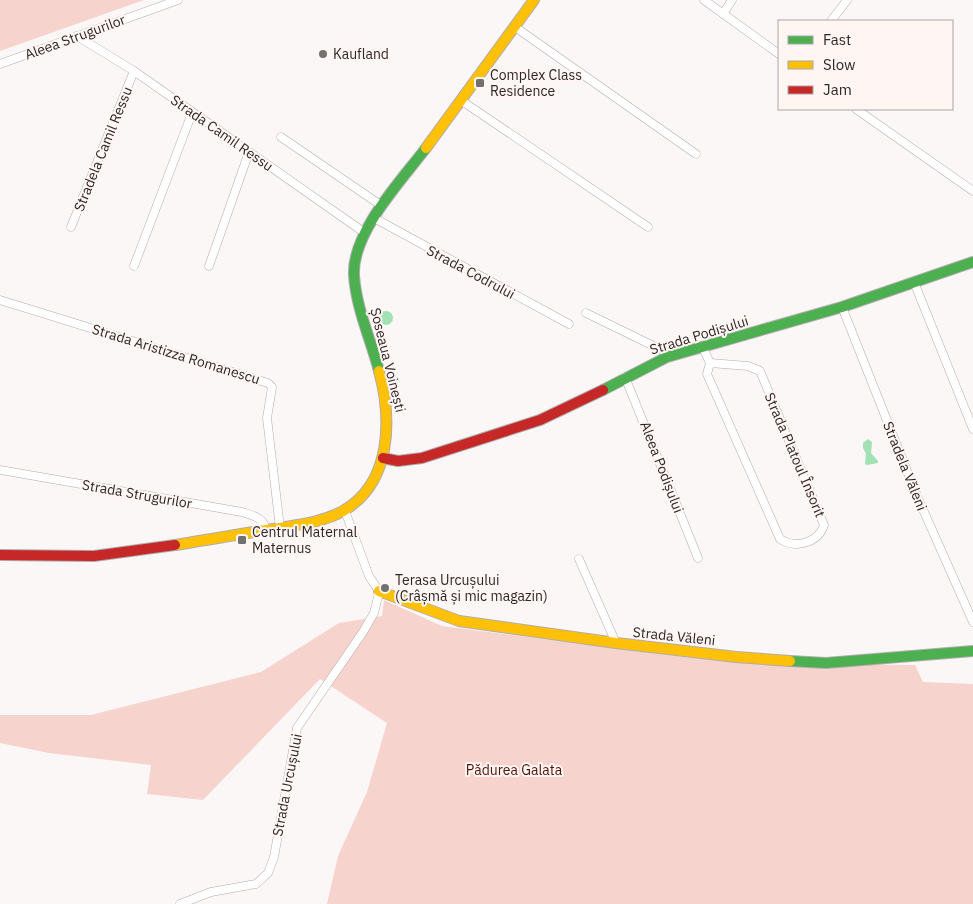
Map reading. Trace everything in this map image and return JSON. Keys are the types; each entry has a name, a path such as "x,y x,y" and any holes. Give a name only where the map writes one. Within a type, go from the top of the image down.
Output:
{"street":[{"name":"Aleea Strugurilor","path":"0,64 178,0"},
{"name":"Șoseaua Voinești","path":"0,555 86,556 119,554 280,528 332,518 345,511 367,491 383,458 389,431 387,404 359,304 354,274 355,259 365,233 382,206 462,101 534,0"},
{"path":"704,0 778,53"},
{"path":"723,14 732,0"},
{"path":"833,20 846,0"},
{"path":"515,27 696,154"},
{"name":"Strada Camil Ressu","path":"77,36 134,70 365,233"},
{"name":"Stradela Camil Ressu","path":"71,227 134,70"},
{"path":"462,101 648,227"},
{"path":"857,110 973,191"},
{"path":"134,266 192,112"},
{"path":"280,137 382,206"},
{"path":"209,266 249,152"},
{"name":"Strada Codrului","path":"374,218 568,324"},
{"name":"Strada Podișului","path":"383,458 390,461 406,462 540,420 667,357 842,307 973,262"},
{"path":"914,282 973,429"},
{"name":"Strada Aristizza Romanescu","path":"0,300 268,383 272,387 267,418 280,528"},
{"name":"Stradela Văleni","path":"842,307 917,496 973,622"},
{"path":"586,313 664,351 667,357"},
{"path":"702,346 710,363"},
{"name":"Strada Platoul Însorit","path":"710,363 748,366 760,371 824,525 821,533 816,537 797,545 788,544 780,539 707,374 710,363"},
{"name":"Aleea Podișului","path":"625,377 698,558"},
{"name":"Strada Strugurilor","path":"0,470 242,512 258,517 264,522 266,530"},
{"path":"345,511 369,576 379,591"},
{"path":"579,559 616,643"},
{"name":"Strada Văleni","path":"379,591 387,592 442,616 459,620 616,643 736,657 826,663 900,653 973,651"},
{"name":"Strada Urcușului","path":"180,904 211,892 256,884 268,873 274,857 297,728 363,632 374,613 379,591"}],"green space":[{"path":"0,0 144,0 0,51"},
{"name":"Pădurea Galata","path":"384,600 442,626 741,663 915,665 923,682 973,684 973,904 327,904 338,856 367,792 387,723 320,679 203,800 147,794 151,765 49,753 0,743 0,715 91,715 261,672 339,623 382,616"}],"shaded area":[{"path":"386,311 391,313 393,318 391,323 386,325 381,323 379,318 381,313"},
{"path":"868,439 872,442 871,453 878,463 867,465 865,464 866,454 863,443"}],"traffic: fast":[{"path":"379,371 364,324 355,287 355,259 369,225 392,191 426,148"},
{"path":"603,390 667,357 842,307 973,262"},
{"path":"790,661 826,663 973,651"}],"traffic: slow":[{"path":"426,148 534,0"},
{"path":"175,545 317,521 343,511 359,499 371,484 379,467 384,448 386,409 379,371"},
{"path":"379,591 459,621 616,643 736,657 790,661"}],"traffic: jam":[{"path":"383,458 398,461 422,458 540,420 603,390"},
{"path":"0,555 94,556 175,545"}],"place":[{"name":"Kaufland","path":"323,54"},
{"name":"Complex Class Residence","path":"480,83"},
{"name":"Centrul Maternal Maternus","path":"242,540"},
{"name":"Terasa Urcușului (Crâșmă și mic magazin)","path":"385,588"}]}
